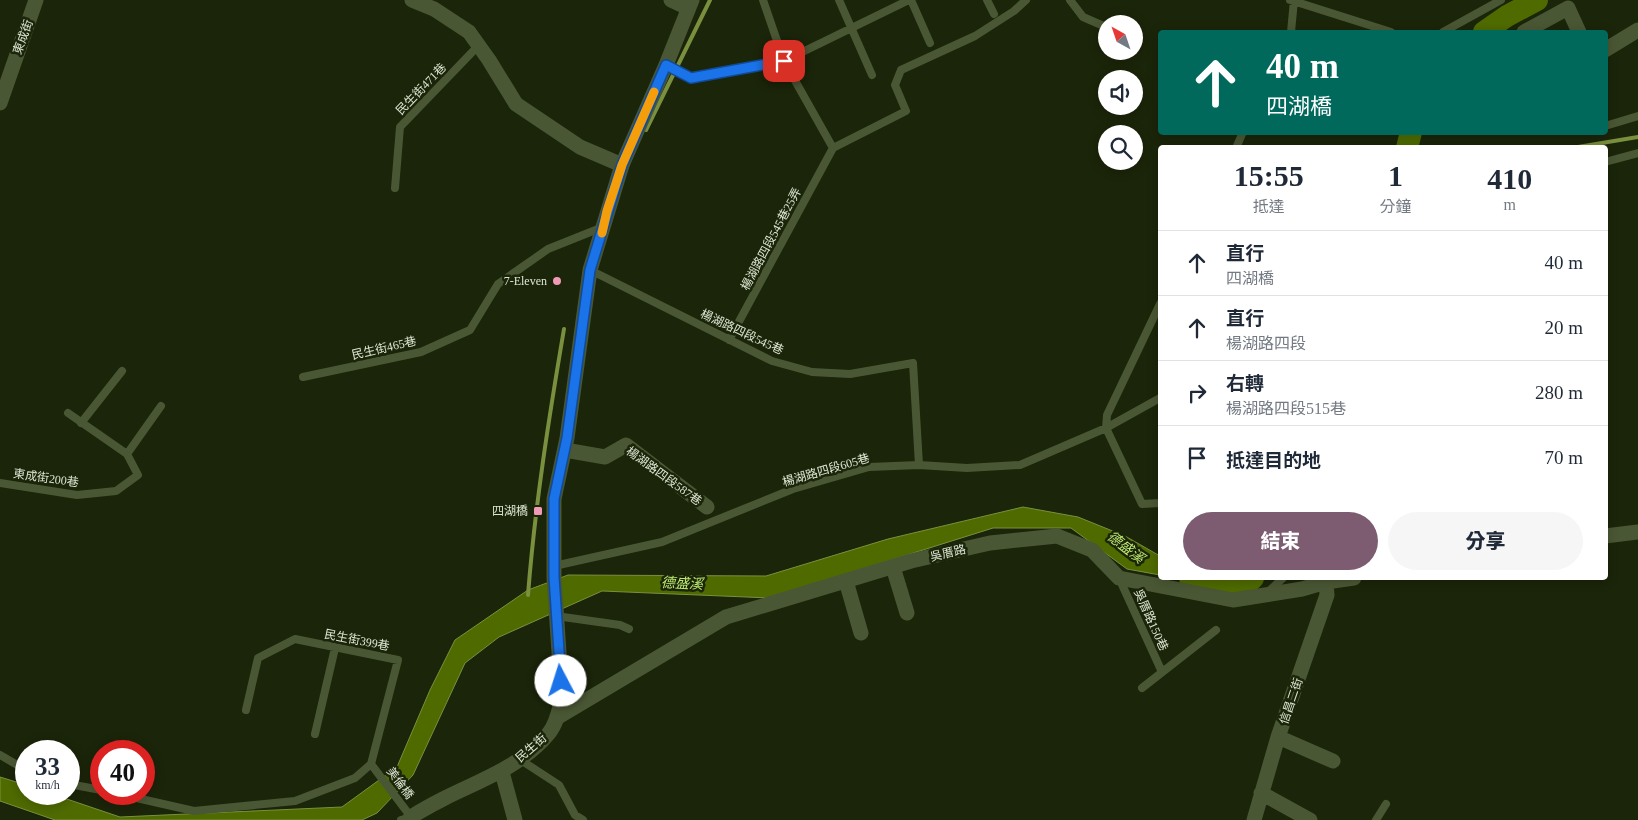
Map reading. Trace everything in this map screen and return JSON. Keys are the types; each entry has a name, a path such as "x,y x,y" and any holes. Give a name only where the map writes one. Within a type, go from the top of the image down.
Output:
{"street":[{"name":"東成街","path":"0,103 36,0"},
{"path":"412,0 437,5 469,32 516,104 580,148 622,165"},
{"path":"556,616 554,499 564,450 590,270 622,165 666,65 690,4 671,0"},
{"path":"1528,30 1568,8 1578,30"},
{"path":"1608,48 1638,30"},
{"name":"楊湖路四段587巷","path":"564,450 605,458 626,445 707,508"},
{"path":"1608,536 1638,532"},
{"name":"吳厝路","path":"558,717 726,617 893,566 990,543 1057,536 1092,550 1120,578"},
{"path":"893,566 907,612"},
{"path":"1120,578 1233,600 1302,589 1340,580"},
{"path":"846,581 860,632"},
{"name":"信昌二街","path":"1254,820 1278,737 1327,595 1326,582"},
{"name":"民生街","path":"407,819 444,799 502,772 549,733 558,717 562,698 556,616"},
{"path":"1278,737 1333,761"},
{"path":"502,772 515,820"},
{"path":"1261,793 1310,820"}],"lane":[{"path":"763,0 784,61 833,148 906,111 895,85 900,70 975,36 1014,11 1026,0"},
{"path":"839,0 872,75"},
{"path":"666,65 691,78 784,61 852,26 910,0 930,43"},
{"path":"987,0 994,14"},
{"path":"1070,0 1083,17 1098,24"},
{"path":"1447,30 1500,0"},
{"path":"1291,30 1293,1 1385,30"},
{"name":"民生街471巷","path":"395,188 400,127 479,45"},
{"path":"1608,125 1638,116"},
{"name":"楊湖路四段545巷25弄","path":"729,340 833,148"},
{"path":"1608,161 1638,153"},
{"name":"民生街465巷","path":"303,377 421,352 470,330 498,284 548,249 604,227"},
{"name":"楊湖路四段545巷","path":"590,270 772,361 812,372 850,374 913,363 918,465"},
{"path":"1158,308 1107,415 1106,428 1142,504 1158,503"},
{"path":"81,423 122,371"},
{"name":"楊湖路四段605巷","path":"554,571 662,542 793,489 869,467 918,465 967,468 1020,466 1106,428 1158,399"},
{"path":"68,414 127,454 161,406"},
{"name":"東成街200巷","path":"0,483 78,495 116,491 138,475 127,454"},
{"name":"吳厝路150巷","path":"1120,578 1162,672"},
{"path":"1266,594 1281,580"},
{"path":"556,616 630,629"},
{"name":"吳厝路150巷","path":"1142,688 1216,630"},
{"name":"民生街399巷","path":"246,710 258,658 295,639 398,660 371,764"},
{"path":"315,734 335,648"},
{"path":"0,755 15,764"},
{"path":"520,759 559,785 575,815 583,820"},
{"path":"155,802 194,811 296,801 356,778 371,764"},
{"name":"美倫橋","path":"371,764 407,819"},
{"path":"1376,820 1386,804"}],"water":[{"path":"1023,507 1078,517 1125,536 1158,555 1158,575 1127,569 1071,528 993,528 770,598 602,591 499,637 465,663 413,775 377,813 362,820 55,820 0,801 0,777 15,782 15,805 80,805 80,803 120,817 342,807 397,767 430,690 455,640 528,590 568,575 766,576 888,539"},
{"path":"1182,580 1225,580 1246,585 1239,590"}],"waterway":[{"path":"646,130 710,0"},
{"name":"德盛溪","path":"1487,30 1507,16 1537,0"},
{"name":"德盛溪","path":"1408,145 1410,135"},
{"path":"1590,145 1638,137"},
{"path":"528,595 543,461 564,329"},
{"name":"德盛溪","path":"1206,580 1246,585 1251,580"}],"slow traffic":[{"path":"602,233 622,165 654,92"}],"place":[{"name":"7-Eleven","path":"557,281"},
{"name":"四湖橋","path":"538,511"}],"route":[{"path":"561,681 554,577 554,499 567,438 590,270 622,165 666,65 691,78 784,61"}]}
